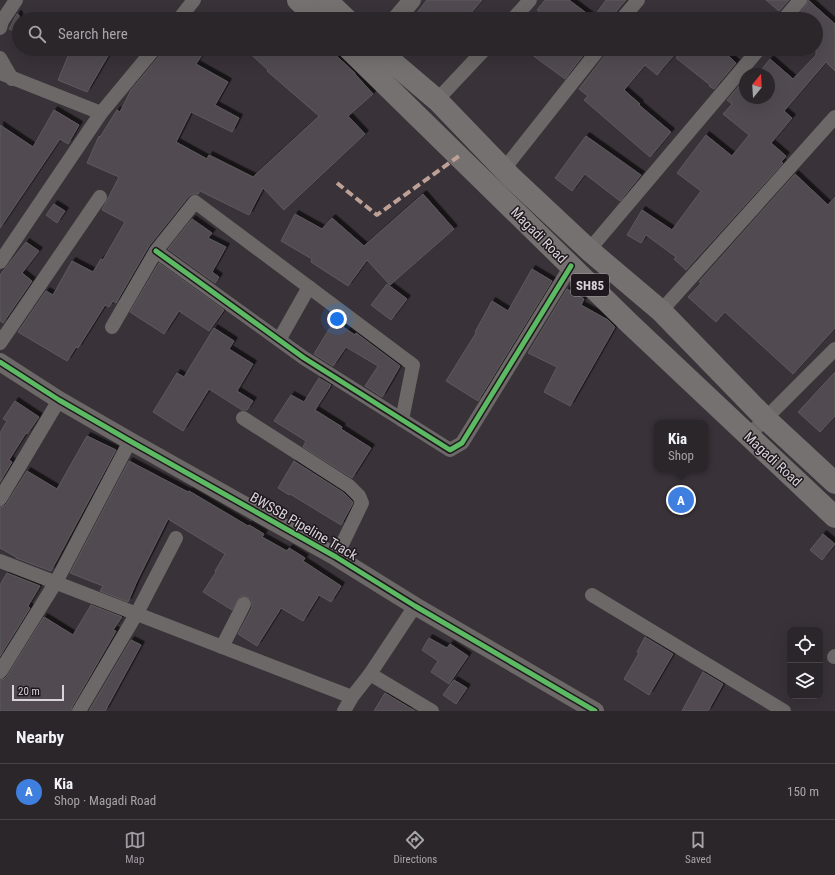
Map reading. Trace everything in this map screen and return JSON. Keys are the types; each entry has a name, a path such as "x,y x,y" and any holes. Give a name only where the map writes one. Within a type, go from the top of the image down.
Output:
{"main road":[{"path":"298,0 311,12"},
{"path":"326,0 339,12"},
{"name":"Magadi Road","path":"369,56 571,266 628,323 835,517"},
{"name":"Magadi Road","path":"371,56 437,100 504,169 589,250 661,311 766,419 835,483"}],"street":[{"path":"0,28 2,21 16,0"},
{"path":"185,12 194,0"},
{"path":"402,12 412,0"},
{"path":"519,12 530,0"},
{"path":"628,12 638,0"},
{"path":"790,12 800,0"},
{"path":"1,257 101,113 148,56"},
{"path":"437,100 478,56"},
{"path":"504,169 593,56"},
{"path":"589,250 753,56"},
{"path":"0,58 6,76 101,113"},
{"path":"661,311 835,117"},
{"path":"0,343 100,197"},
{"path":"112,327 156,251 195,202 413,365 402,420"},
{"path":"156,251 304,358 450,450 462,443 571,266"},
{"path":"279,340 309,287"},
{"path":"748,436 835,349"},
{"name":"BWSSB Pipeline Track","path":"0,362 59,400 336,557 415,606 595,711"},
{"path":"0,499 59,400"},
{"path":"243,418 349,486 359,496 362,503 336,557"},
{"path":"0,672 56,582 130,441"},
{"path":"79,711 137,613 176,538"},
{"path":"0,560 352,697"},
{"path":"592,595 784,711"},
{"path":"222,647 244,604"},
{"path":"344,711 352,697 370,674 415,606"},
{"path":"370,674 432,711"}],"building":[{"path":"427,0 482,0 472,12 418,12"},
{"path":"545,0 569,0 585,12 540,12 537,10"},
{"path":"606,0 626,0 616,12 597,12"},
{"path":"766,0 789,0 779,11"},
{"path":"808,0 822,12 800,12"},
{"path":"823,13 835,24 835,71 826,62 784,111 792,118 771,143 786,156 781,162 783,163 686,270 674,259 676,257 646,235 641,243 627,235 642,210 672,230 701,191 677,173 706,135 732,156 749,135 723,114 732,104 727,100 739,86 739,104 775,104 775,68 763,68 770,59 793,79 815,56 823,56"},
{"path":"68,56 108,56 87,92 58,80"},
{"path":"159,56 201,56 196,64 228,82 215,105 239,118 232,132 191,112 176,142 207,159 209,155 253,177 319,116 267,71 268,70 253,56 337,56 355,73 373,94 348,116 365,134 284,210 263,188 249,215 200,191 198,194 192,194 189,196 149,246 116,303 113,301 109,307 105,305 78,348 76,347 67,361 18,332 46,291 53,295 72,261 93,272 101,259 103,260 125,222 102,210 119,177 87,163 99,136 100,137 117,110 120,112 131,90"},
{"path":"534,56 583,56 565,79"},
{"path":"604,56 673,56 657,75 645,65 624,90 671,132 650,157 584,100 588,96 579,89"},
{"path":"678,56 728,56 736,63 714,89 676,58"},
{"path":"54,110 79,125 68,144 60,139 0,228 0,125 33,147"},
{"path":"586,136 641,175 620,201 585,174 572,191 555,178"},
{"path":"795,174 828,205 835,197 835,328 793,374 725,312 716,322 688,297 701,283 699,282"},
{"path":"423,194 454,229 390,285 367,260 348,286 311,262 312,259 281,241 295,214 322,229 332,218 364,246"},
{"path":"54,204 65,211 57,223 46,215"},
{"path":"192,219 212,233 208,238 226,247 212,272 219,277 215,283 168,249"},
{"path":"26,242 39,251 22,273 32,281 3,323 0,321 0,275"},
{"path":"159,263 224,310 209,331 179,311 164,334 130,312"},
{"path":"532,269 552,281 478,401 446,381 476,333 475,332 492,301 508,311"},
{"path":"387,284 407,299 391,320 371,305"},
{"path":"567,289 584,299 581,305 608,320 615,327 570,406 544,392 557,367 528,353"},
{"path":"334,321 355,335 356,333 400,366 382,397 365,386 378,366 346,347 333,366 314,354"},
{"path":"214,328 234,341 229,349 253,364 237,391 253,401 247,410 242,410 209,389 183,431 153,412 177,373 184,377"},
{"path":"835,372 835,416 820,432 798,412"},
{"path":"319,378 331,385 315,410 371,448 352,478 303,447 306,441 274,421 291,395 304,402"},
{"path":"15,401 39,417 27,434 26,433 9,460 12,462 0,482 0,433 7,421 3,419"},
{"path":"87,436 116,450 51,571 16,558 0,548 0,507 7,503 27,471 57,489"},
{"path":"129,461 188,492 189,491 264,534 262,537 287,551 289,548 305,558 303,561 341,586 331,602 319,595 303,621 281,608 257,646 238,634 252,608 251,599 244,596 240,597 232,610 203,592 216,572 215,571 225,554 168,519 128,602 100,591 103,586 70,573"},
{"path":"294,461 344,493 352,501 353,503 341,525 278,488"},
{"path":"823,534 835,544 822,560 810,550"},
{"path":"7,573 40,586 28,606 30,608 0,656 0,585"},
{"path":"91,605 122,617 113,630 116,631 71,711 0,711 0,680 7,676 44,617 73,635"},
{"path":"645,637 673,654 649,695 624,679 639,653 637,652"},
{"path":"429,638 447,648 450,644 468,656 449,684 431,672 438,661 422,650"},
{"path":"131,640 141,645 105,711 89,711"},
{"path":"703,672 723,684 708,711 682,711"},
{"path":"454,680 467,688 456,704 443,695"},
{"path":"385,693 415,711 374,711"}],"marked path":[{"path":"337,183 377,215 459,156"}],"cycle path":[{"path":"156,251 304,358 450,450 462,443 571,266"},
{"path":"0,362 59,400 336,557 415,606 595,711"}],"place":[{"name":"Kia","path":"681,500"}]}
